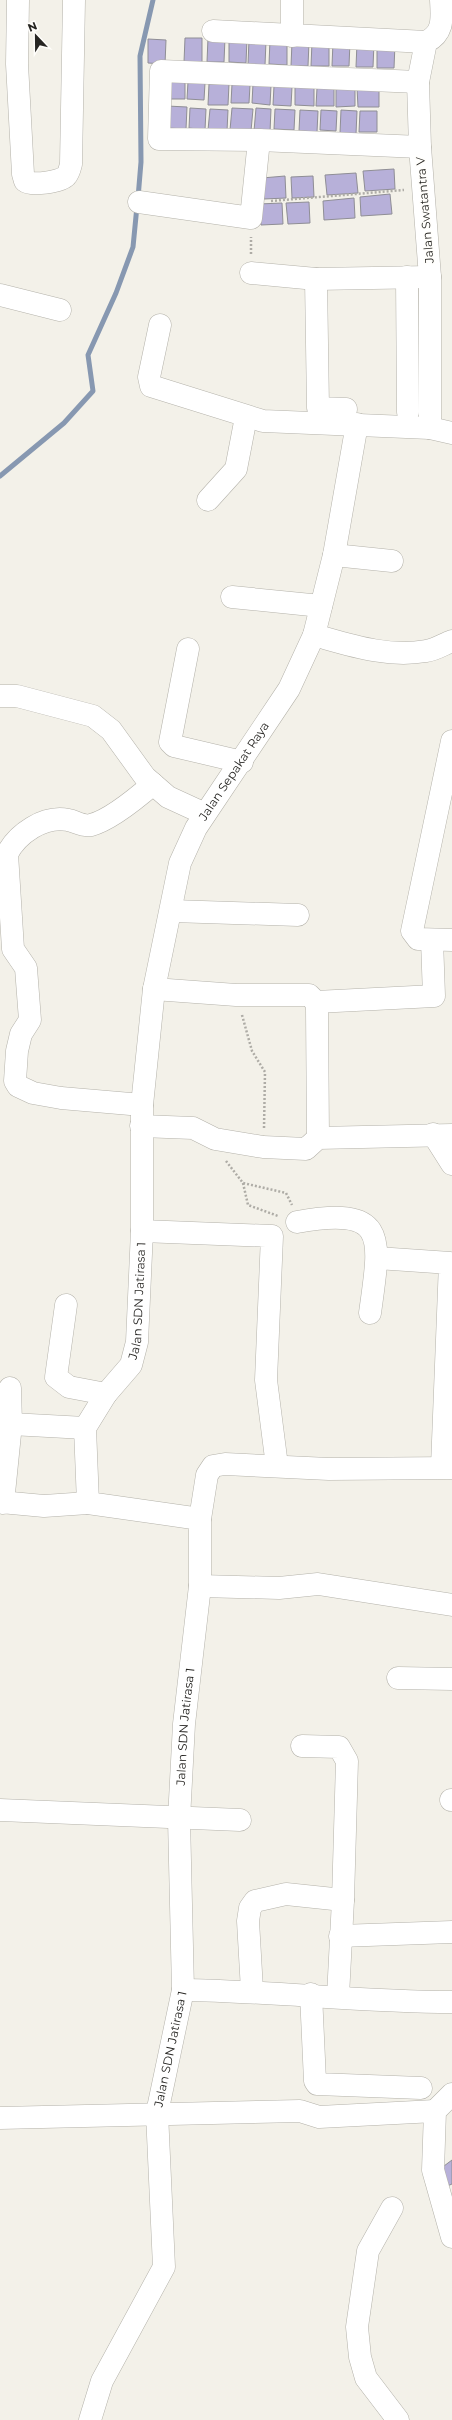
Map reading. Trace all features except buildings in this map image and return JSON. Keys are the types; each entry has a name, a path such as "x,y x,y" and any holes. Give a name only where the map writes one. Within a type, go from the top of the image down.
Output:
{"street":[{"path":"18,0 17,64 23,174 25,181 33,185 63,179 67,176 71,164 74,0"},
{"path":"292,0 292,36"},
{"path":"213,31 426,42 435,37 442,25 441,0"},
{"name":"Jalan Swatantra V","path":"422,418 430,277 420,147 418,82 426,42"},
{"path":"418,82 161,71 159,139 259,140 420,147"},
{"path":"139,202 252,210 259,140"},
{"path":"251,273 316,279 430,277"},
{"path":"407,277 422,418"},
{"path":"316,279 318,408 422,418 452,433"},
{"path":"0,295 60,310"},
{"path":"160,325 149,377 151,386 246,417 263,421 357,424 422,418"},
{"path":"208,500 236,469 246,417"},
{"name":"Jalan Sepakat Raya","path":"141,1115 154,989 172,911 180,863 196,828 242,762 289,689 314,635 334,555 357,424"},
{"path":"334,555 392,561"},
{"path":"232,597 321,606"},
{"path":"314,635 366,649 399,652 427,651 452,641"},
{"path":"188,649 170,742 174,746 242,762"},
{"path":"0,696 17,696 93,716 111,730 134,764 153,784 168,797 205,814"},
{"path":"316,1002 434,996 442,940 418,939 412,931 452,742 452,733"},
{"path":"153,784 140,795 100,822 90,825 61,819 41,823 12,844 6,854 13,949 26,968 30,1020 21,1034 18,1046 14,1067 15,1081 23,1089 40,1094 141,1115 193,1128 215,1139 263,1147 306,1149 318,1138 442,1134 452,1164"},
{"path":"172,911 298,915"},
{"path":"154,989 236,995 309,995 316,1002 318,1138"},
{"name":"Jalan SDN Jatirasa 1","path":"85,1428 106,1394 131,1365 137,1342 142,1231 141,1115"},
{"path":"296,1222 320,1217 355,1219 366,1224 374,1233 377,1258 370,1313"},
{"path":"142,1231 272,1236 266,1380 277,1466 329,1469 447,1467 450,1263 377,1258"},
{"path":"66,1305 56,1377 69,1387 106,1394"},
{"path":"10,1388 11,1424 2,1502 44,1506 88,1503 200,1519"},
{"path":"11,1424 85,1428 88,1503"},
{"name":"Jalan SDN Jatirasa 1","path":"90,2420 102,2380 164,2267 157,2113 183,1990 179,1819 184,1724 200,1586 200,1519 207,1475 213,1466 225,1464 277,1466"},
{"path":"200,1586 279,1588 318,1584 452,1605"},
{"path":"398,1678 452,1679"},
{"path":"302,1746 339,1747 347,1761 344,1900 340,1936 338,1996"},
{"path":"0,1810 179,1819 240,1820"},
{"path":"252,1990 248,1921 250,1908 255,1901 286,1894 344,1900"},
{"path":"340,1936 452,1932"},
{"path":"183,1990 252,1990 399,2002 452,2002"},
{"path":"311,1994 315,2081 317,2084 421,2088"},
{"path":"0,2118 157,2113 300,2111 319,2117 435,2111 452,2094"},
{"path":"435,2111 433,2170 452,2237"},
{"path":"392,2208 368,2251 357,2327 360,2357 366,2378 398,2420"}],"path":[{"path":"251,273 252,210 324,199 424,188"},
{"path":"236,995 252,1051 265,1072 263,1147"},
{"path":"215,1139 227,1162 243,1183 248,1205 296,1222"},
{"path":"243,1183 286,1194 290,1200 296,1222"}],"waterway":[{"path":"138,198 141,162 140,56 153,0"},
{"path":"0,476 64,423 93,391 88,355 116,293 133,247 137,206"}]}
